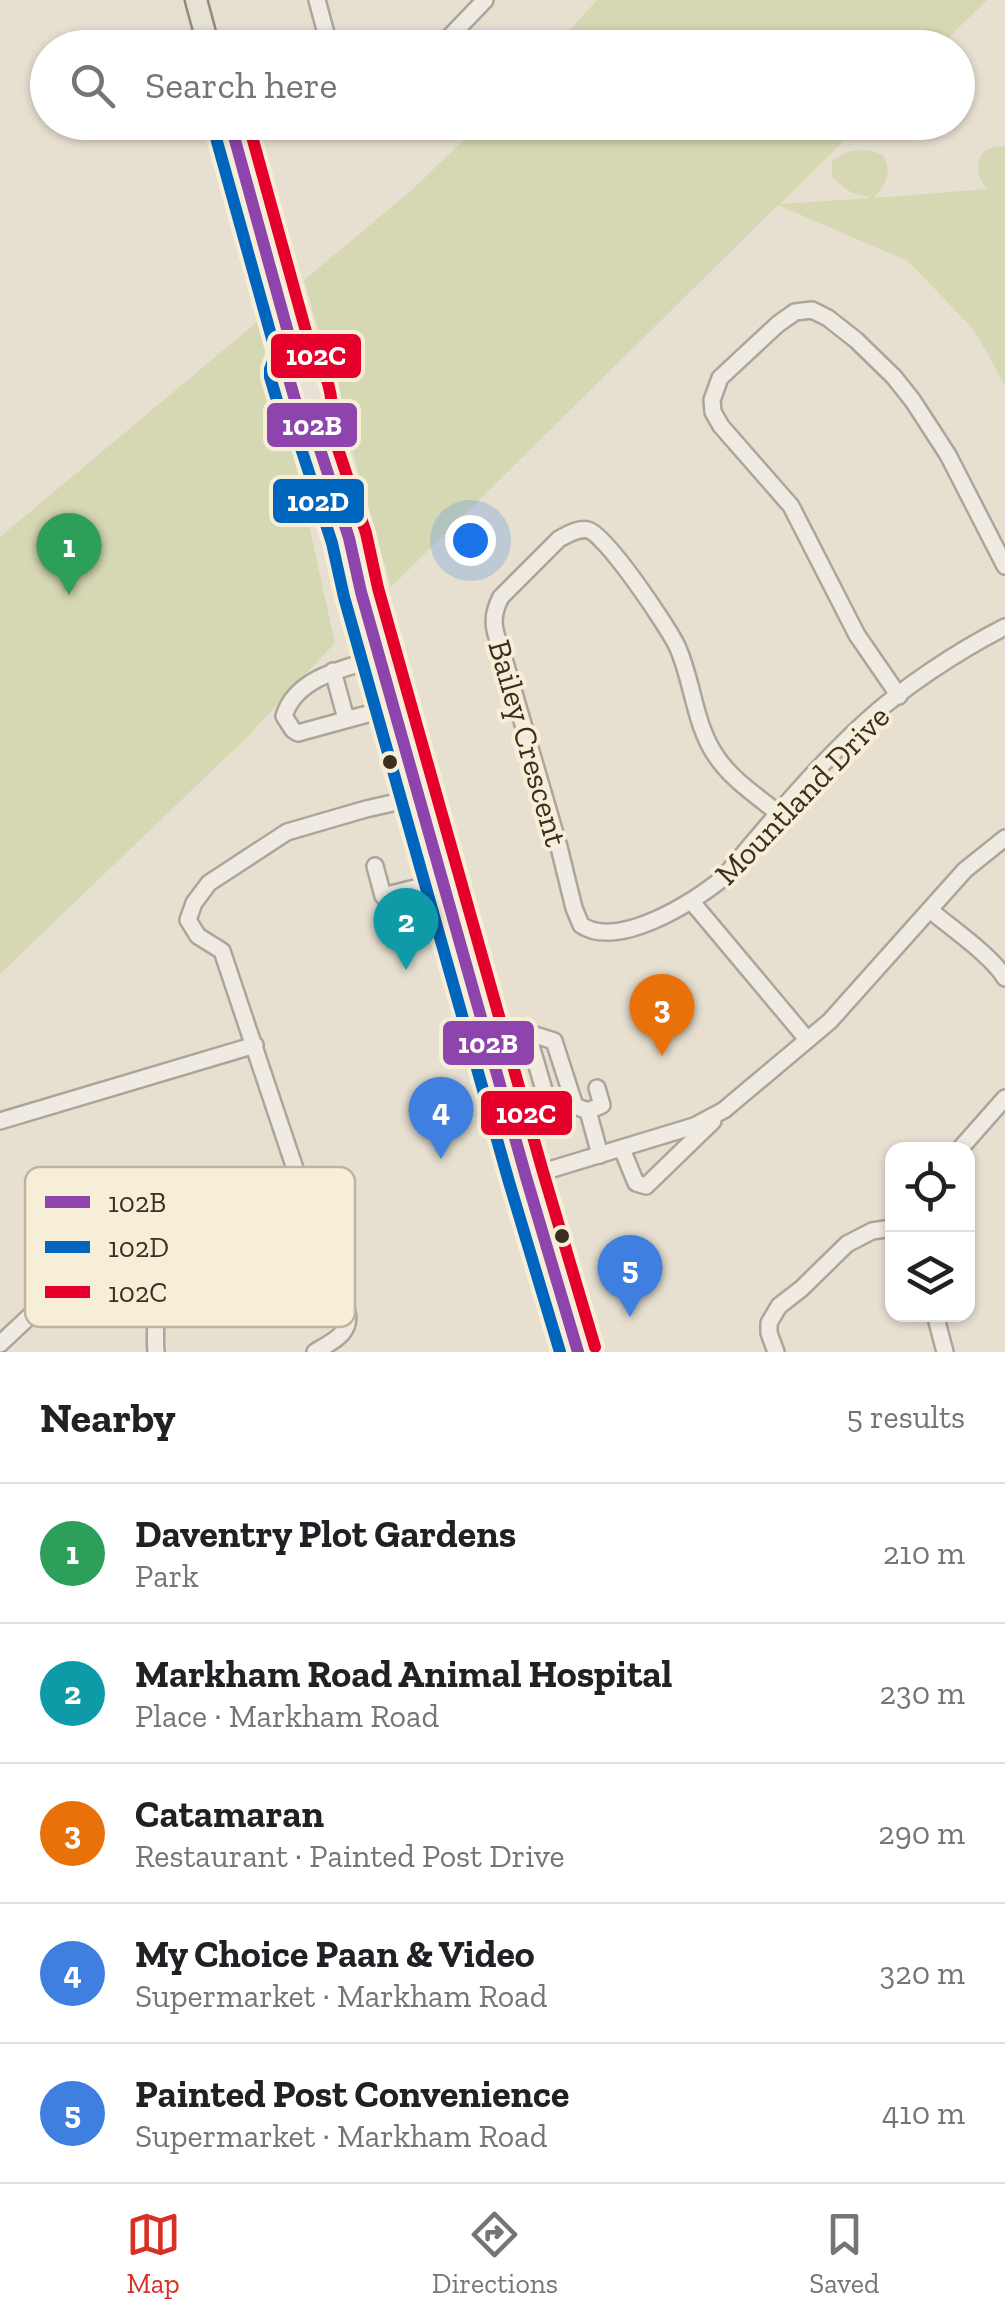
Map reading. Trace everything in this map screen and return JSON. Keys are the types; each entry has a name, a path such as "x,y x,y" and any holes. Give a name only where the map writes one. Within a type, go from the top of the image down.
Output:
{"main road":[{"path":"196,0 204,30"},
{"path":"235,140 294,354 287,372 300,417 312,425 349,538 360,592 578,1352"}],"street":[{"path":"317,0 325,30"},
{"path":"456,30 485,0"},
{"path":"899,696 858,635 791,506 721,426 712,400 720,378 795,312 812,310 828,318 883,365 930,423 1005,566"},
{"name":"Bailey Crescent","path":"586,929 574,908 560,847 493,620 495,608 511,586 571,532 593,531 657,612 678,648 704,732 716,756 778,814"},
{"name":"Mountland Drive","path":"586,929 608,933 621,930 692,902 723,878 867,720 958,653 1005,627"},
{"path":"380,658 333,671 296,694 284,716 298,733 393,707"},
{"path":"333,671 346,719"},
{"path":"295,1167 222,951 198,936 188,920 194,903 209,883 287,832 420,797"},
{"path":"622,1148 636,1183 646,1186 724,1110 830,1021 966,870 1005,838"},
{"path":"375,866 383,896 443,882"},
{"path":"692,902 806,1038"},
{"path":"930,910 1005,978"},
{"path":"489,1044 535,1035 554,1040 551,1114 602,1105 596,1088"},
{"path":"528,1036 552,1074 582,1108 600,1155"},
{"path":"0,1121 255,1045"},
{"path":"967,1142 1002,1107"},
{"path":"526,1177 694,1126 724,1110"},
{"path":"776,1352 769,1333 780,1306 847,1244 885,1229"},
{"path":"0,1344 25,1321"},
{"path":"937,1322 945,1352"},
{"path":"155,1327 156,1352"},
{"path":"315,1352 347,1327"}],"green space":[{"path":"597,0 987,0 956,30 570,30"},
{"path":"463,140 845,140 780,204 872,198 851,192 832,177 832,162 856,150 883,155 886,162 887,178 874,198 987,189 979,175 979,160 988,149 1005,147 1005,385 974,330 908,261 778,205 391,587 304,280 413,189"},
{"path":"263,317 335,643 244,740 0,974 0,537"}],"transit line":[{"name":"102D","path":"217,140 276,353 270,377 284,424 297,436 332,543 344,597 560,1352"},
{"name":"102B","path":"235,140 294,354 287,372 300,417 312,425 349,538 361,592 578,1352"},
{"name":"102C","path":"253,140 310,346 328,384 332,404 330,425 366,533 378,588 595,1347"}],"place":[{"name":"Daventry Plot Gardens","path":"69,595"},
{"name":"Markham Road Animal Hospital","path":"406,970"},
{"name":"Catamaran","path":"662,1056"},
{"name":"My Choice Paan & Video","path":"441,1159"},
{"name":"Painted Post Convenience","path":"630,1317"}]}
